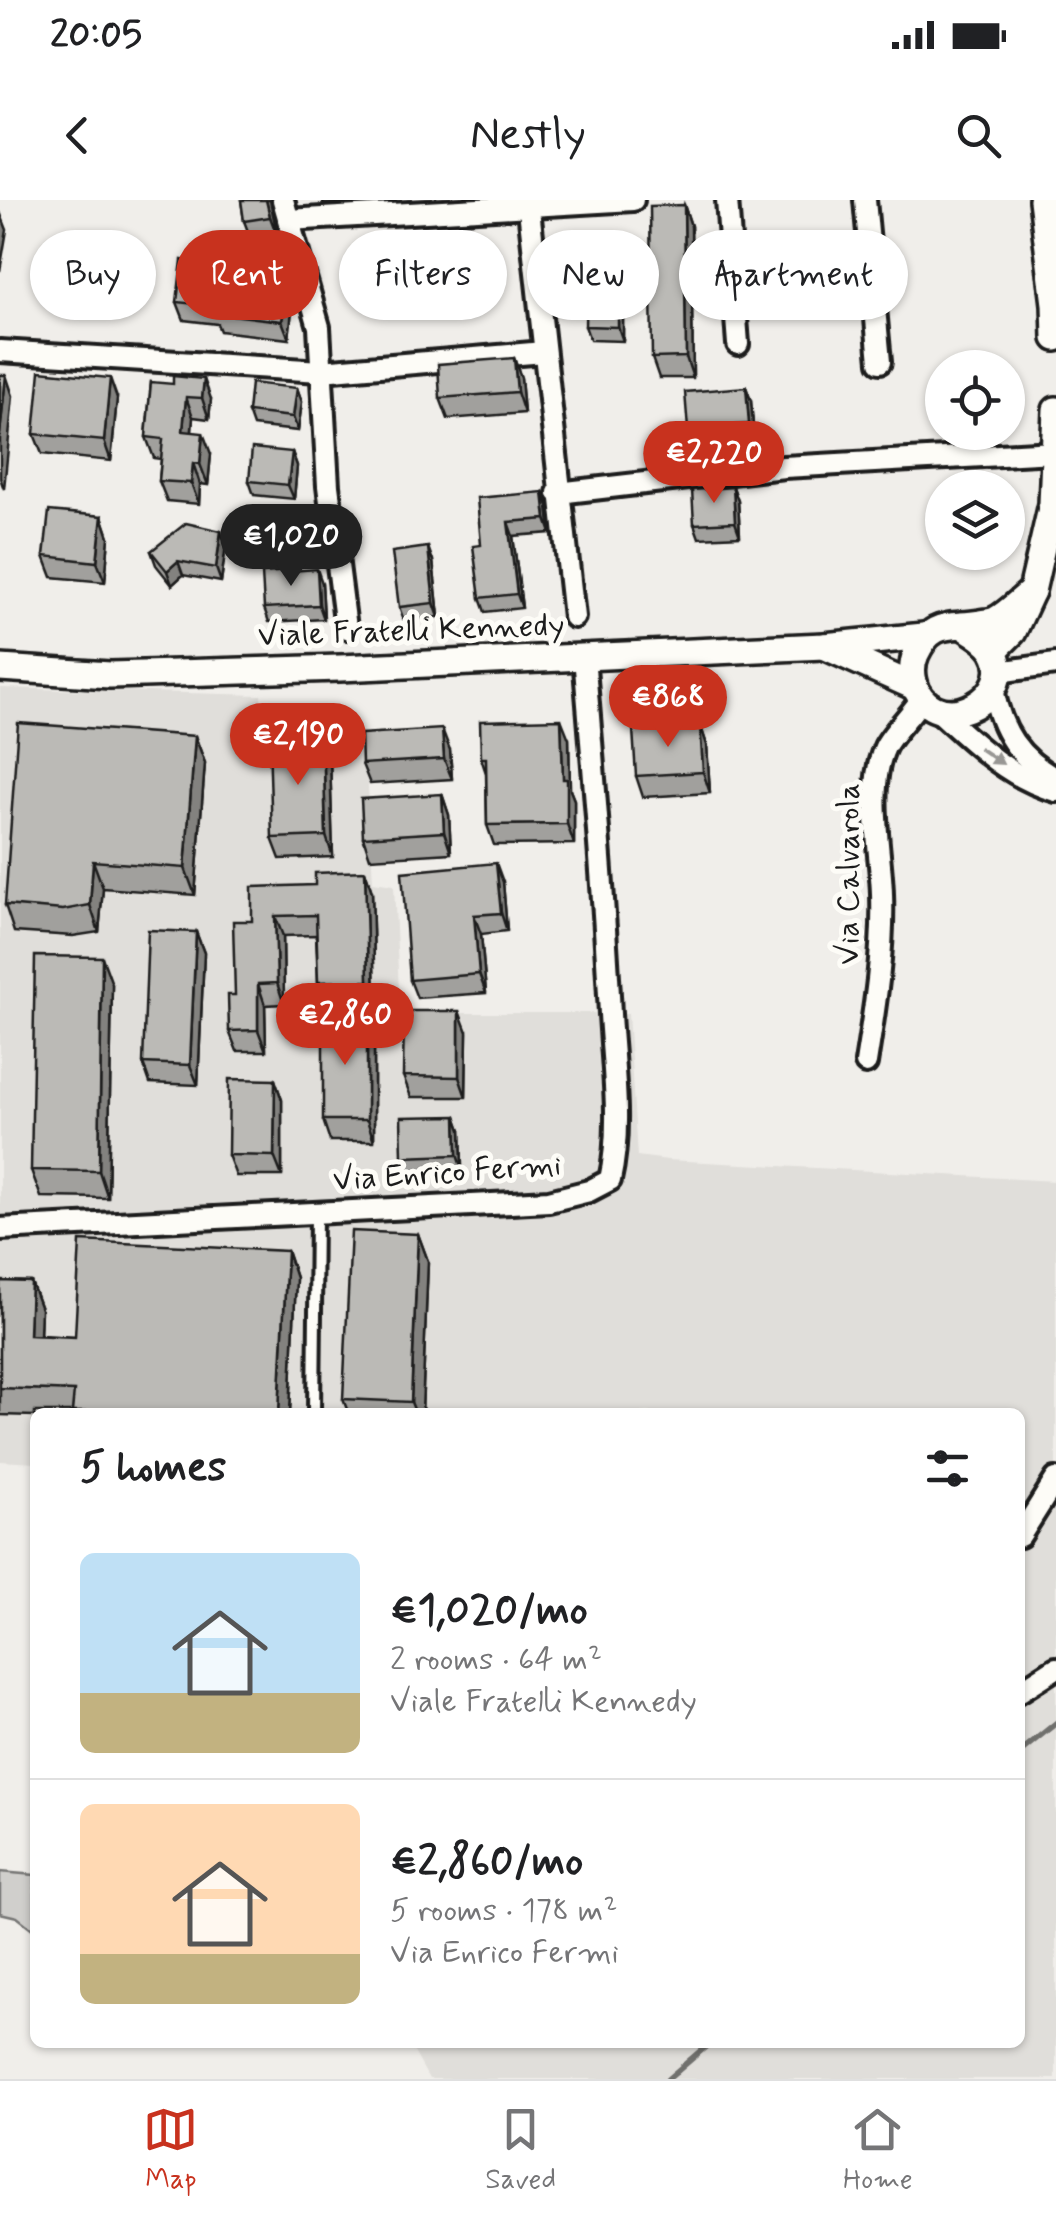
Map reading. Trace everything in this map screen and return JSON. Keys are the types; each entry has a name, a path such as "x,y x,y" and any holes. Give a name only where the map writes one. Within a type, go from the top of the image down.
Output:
{"street":[{"path":"346,628 328,486 319,327 285,210 633,200"},
{"path":"728,200 738,344"},
{"path":"864,200 880,362"},
{"path":"1042,200 1056,338"},
{"path":"528,202 574,617"},
{"path":"0,351 321,371 544,352"},
{"path":"924,698 951,712 968,710 984,700 1041,582 1052,504 1056,410"},
{"path":"558,493 784,467 1054,452"},
{"path":"1041,582 995,620 938,628 924,636 912,662 924,698 980,748 1036,786 1056,791"},
{"path":"963,626 980,636 995,671 1005,732 1036,768 1056,778"},
{"name":"Viale Fratelli Kennedy","path":"0,668 110,675 824,646 924,636"},
{"name":"Viale Fratelli Kennedy","path":"824,646 924,698"},
{"name":"Via Enrico Fermi","path":"0,1228 550,1201 589,1192 610,1180 616,1152 610,1020 602,865 584,656"},
{"path":"995,671 1056,664"},
{"name":"Via Calvarola","path":"866,1063 880,964 878,772 885,746 924,698"},
{"path":"1025,1528 1056,1479"},
{"path":"1025,1688 1056,1668"}],"lane":[{"path":"314,1408 316,1212"}],"shaded area":[{"path":"0,688 261,695 269,755 366,749 373,882 394,885 400,1013 628,1013 637,1156 1056,1181 1056,2079 429,2079 412,2048 1025,2048 1025,1408 30,1408 30,1463 0,1461"},
{"path":"0,1872 30,1875 30,1927 17,1917 0,1913"}],"building":[{"path":"241,200 266,200 270,217 244,221"},
{"path":"684,205 684,230 679,230 679,320 686,320 686,357 652,358 652,320 659,320 659,230 650,230 650,206"},
{"path":"585,320 618,320 618,327 585,326"},
{"path":"514,358 517,392 440,398 438,364"},
{"path":"40,371 110,378 104,441 34,434"},
{"path":"0,375 6,375 0,434"},
{"path":"173,376 204,379 202,398 186,397 183,431 203,433 200,464 193,463 191,483 159,481 163,439 146,437 151,382 173,384"},
{"path":"251,383 297,388 293,417 248,412"},
{"path":"746,387 749,424 688,429 685,392"},
{"path":"252,448 292,452 288,485 249,481"},
{"path":"733,487 735,522 694,524 692,490"},
{"path":"543,492 546,519 508,522 517,594 480,598 473,546 481,545 477,498"},
{"path":"49,511 102,516 97,562 44,556"},
{"path":"186,523 221,531 216,568 178,561 167,571 151,551"},
{"path":"428,547 434,603 399,607 392,552"},
{"path":"317,569 319,605 264,608 262,573"},
{"path":"561,719 567,824 487,825 486,758 481,758 480,721"},
{"path":"18,723 195,736 185,868 93,861 90,905 63,910 5,905"},
{"path":"700,724 703,772 636,776 633,729"},
{"path":"442,729 444,759 362,764 361,734"},
{"path":"323,738 326,836 272,838 269,740"},
{"path":"442,794 444,832 363,837 361,799"},
{"path":"496,863 501,913 474,915 479,974 410,980 402,872"},
{"path":"365,871 368,981 318,982 316,915 275,916 277,983 258,984 258,1030 229,1031 228,995 235,995 233,921 252,921 252,887 315,885 315,873"},
{"path":"148,930 196,932 190,1065 143,1063"},
{"path":"35,956 102,957 99,1171 31,1170"},
{"path":"404,1011 459,1011 459,1077 403,1076"},
{"path":"323,1015 367,1015 367,1120 323,1120"},
{"path":"229,1079 275,1080 274,1156 228,1155"},
{"path":"456,1116 457,1155 402,1157 401,1117"},
{"path":"351,1231 418,1234 411,1402 343,1399"},
{"path":"80,1241 287,1251 279,1408 72,1408 74,1391 0,1388 0,1281 31,1282 29,1335 75,1337"}],"waterway":[{"path":"1025,1748 1056,1723"},
{"path":"668,2079 704,2048"}]}
